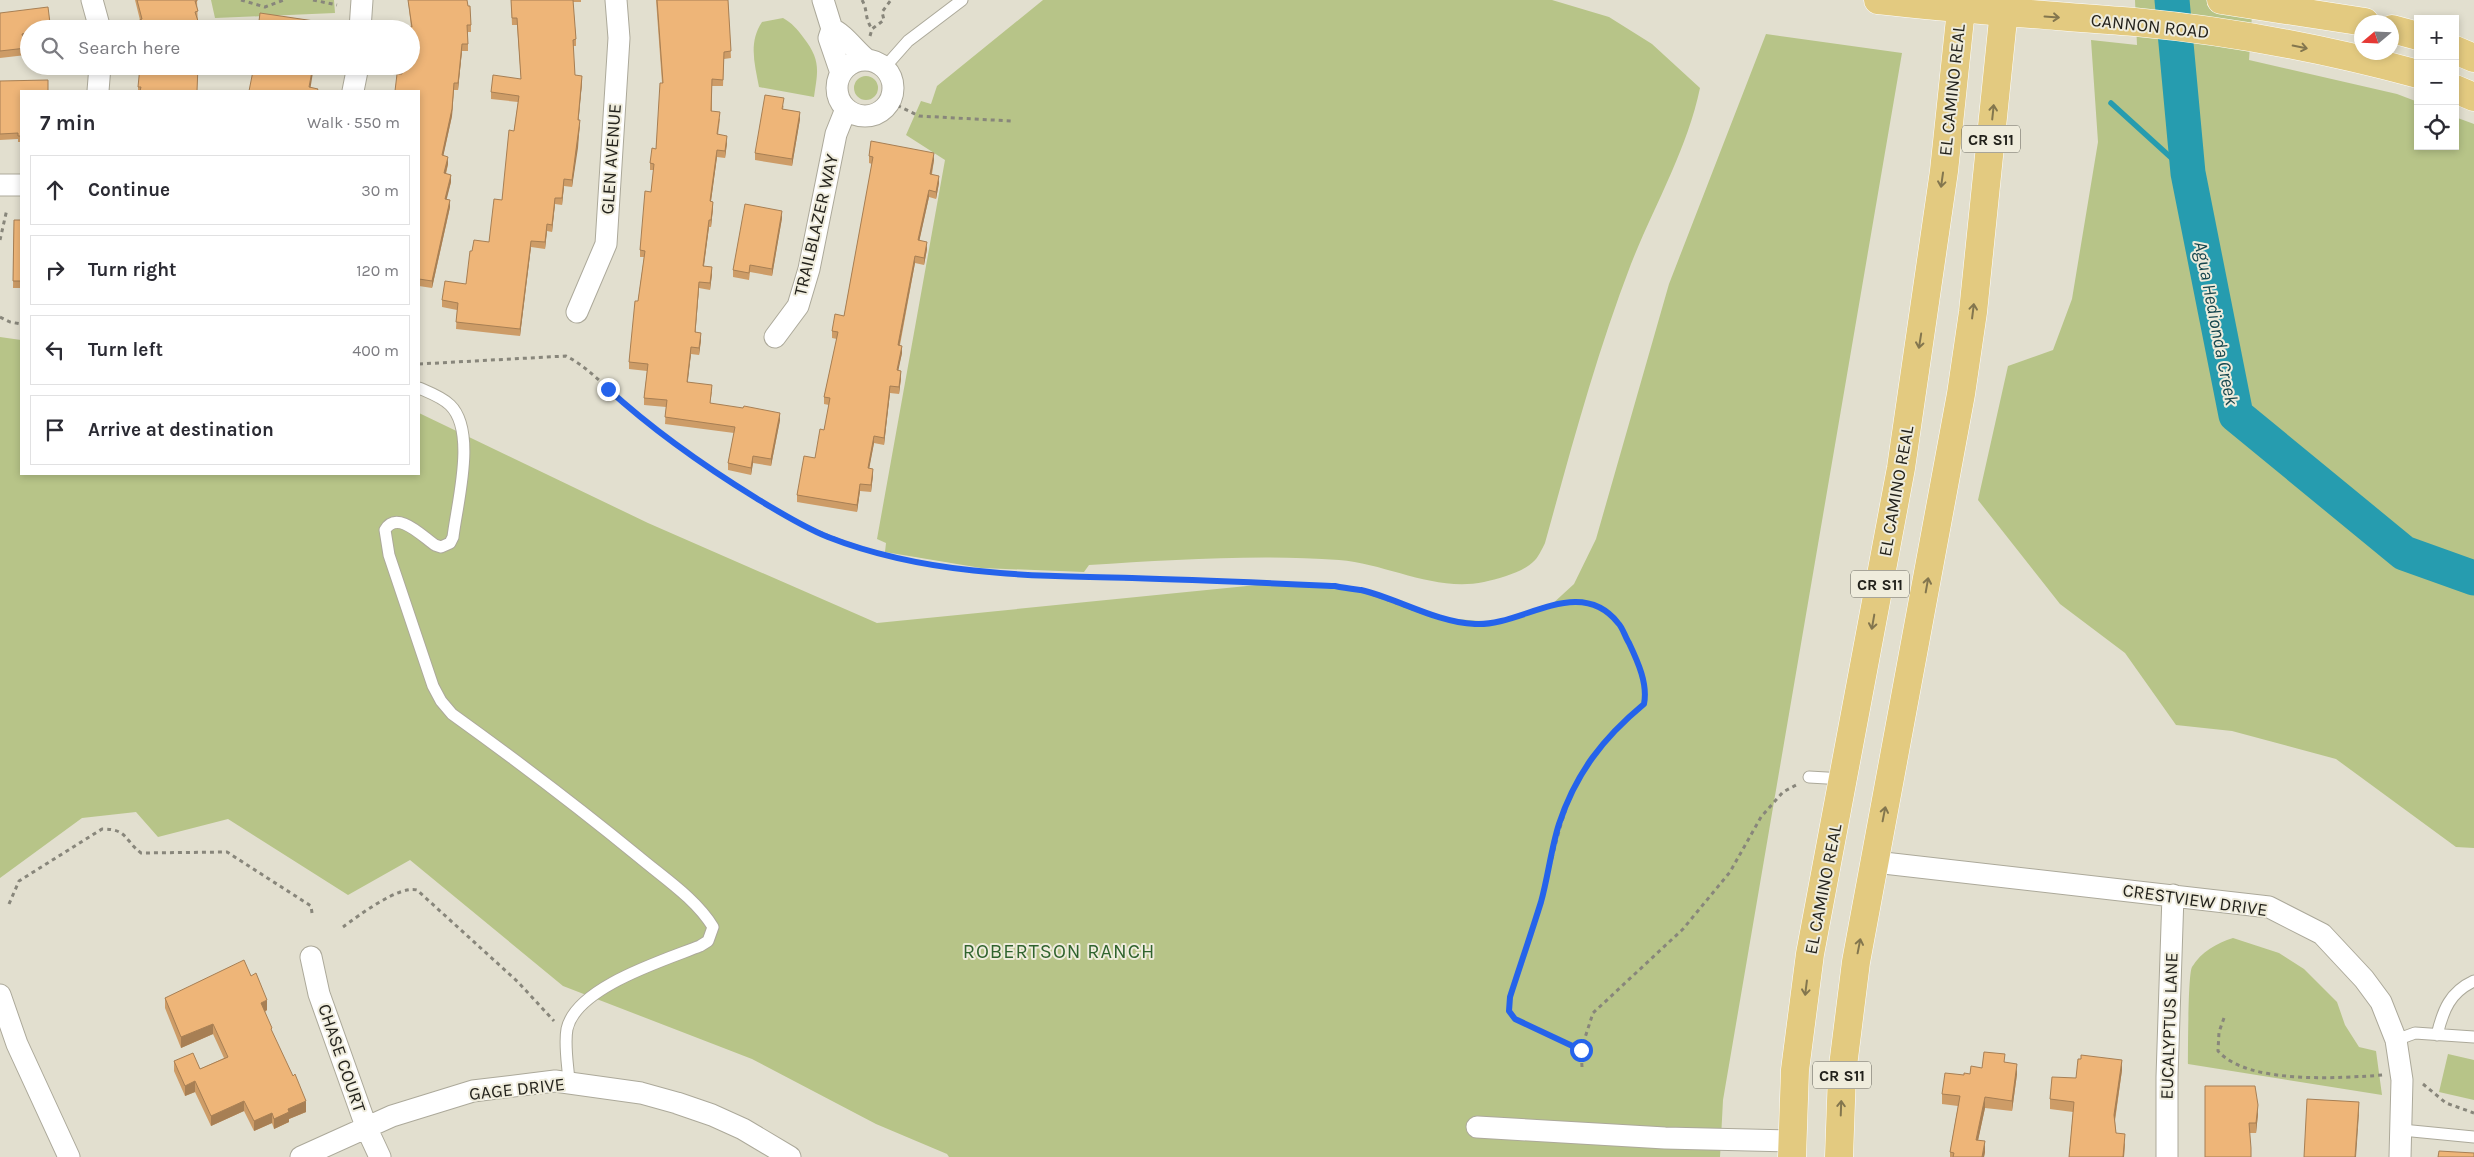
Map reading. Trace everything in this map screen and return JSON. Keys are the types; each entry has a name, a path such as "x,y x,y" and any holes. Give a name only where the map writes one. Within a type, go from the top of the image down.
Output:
{"main road":[{"name":"CANNON ROAD","path":"1878,0 2004,7 2136,22 2252,38 2360,58 2414,73"},
{"name":"CANNON ROAD","path":"2221,0 2354,20"},
{"name":"EL CAMINO REAL","path":"1793,1149 1796,1070 1810,954 1902,459 1944,171 1961,5"},
{"name":"CR S11","path":"1838,1157 1842,1074 1856,962 1961,394 1973,312 2004,7"},
{"path":"2399,31 2414,35"},
{"path":"2459,52 2474,58"},
{"path":"2459,91 2474,97"}],"street":[{"path":"92,0 98,20"},
{"path":"361,20 362,0"},
{"name":"GLEN AVENUE","path":"577,312 606,244 620,38 616,0"},
{"path":"823,0 832,29 829,38 841,73"},
{"path":"832,29 840,32 847,42 873,55 893,82 894,91 890,102 880,112 871,116 862,116 846,109 841,103 837,88 841,73 847,67 873,55"},
{"path":"98,90 99,75"},
{"path":"354,90 357,75"},
{"name":"TRAILBLAZER WAY","path":"775,337 798,306 809,269 836,134 846,109"},
{"path":"0,186 20,185"},
{"name":"CRESTVIEW DRIVE","path":"1875,862 2269,907 2322,934 2364,978 2381,1002 2396,1040 2402,1080 2400,1157"},
{"name":"EUCALYPTUS LANE","path":"2167,1157 2167,1077 2173,895"},
{"name":"CHASE COURT","path":"311,957 319,994 366,1129 380,1157"},
{"path":"0,995 17,1044 69,1157"},
{"name":"GAGE DRIVE","path":"301,1157 392,1116 473,1091 555,1081 641,1093 686,1106 743,1129 790,1157"},
{"path":"1477,1127 1665,1138 1793,1149"}],"lane":[{"path":"873,55 908,41 962,0"},
{"path":"420,389 450,405 458,418 466,443 453,537 450,543 440,547 404,523 391,523 385,530 389,555 433,686 441,701 452,714 536,774 681,892 707,918 713,927 708,941 700,946 608,984 583,1004 568,1027 569,1082"},
{"path":"1810,777 1844,779"},
{"path":"2437,1035 2442,1012 2450,998 2464,986 2474,982"},
{"path":"2396,1040 2415,1033 2474,1037"},
{"path":"2402,1130 2474,1137"}],"path":[{"path":"241,0 265,7 284,0"},
{"path":"313,0 337,5"},
{"path":"862,0 865,8 865,20 872,29 873,55"},
{"path":"872,29 884,20 882,12 891,0"},
{"path":"890,102 919,116 1011,121"},
{"path":"0,240 7,209"},
{"path":"0,317 10,322 20,324"},
{"path":"420,364 566,356 578,363 632,410 721,476 781,513 827,537 883,555 926,565 1027,575 1335,586 1363,591 1443,618 1475,624 1504,620 1562,602 1581,602 1602,609 1618,623 1634,654 1647,691 1644,704 1626,719 1596,750 1574,784 1559,824 1541,901 1510,997 1509,1011 1515,1019 1581,1050"},
{"path":"1582,1067 1581,1050 1594,1013 1683,929 1730,872 1761,817 1783,792 1810,777"},
{"path":"9,904 19,881 102,829 113,829 124,833 141,852 226,852 311,906 312,913"},
{"path":"343,927 361,914 405,889 417,890 524,988 547,1012 567,1041"},
{"path":"2224,1018 2219,1032 2218,1052 2230,1062 2283,1076 2383,1075"},
{"path":"2420,1082 2446,1103 2474,1113"}],"green space":[{"path":"211,0 334,0 335,13 215,18"},
{"path":"1043,0 1552,0 1609,17 1652,44 1700,88 1679,156 1640,242 1618,298 1585,402 1545,543 1533,562 1523,569 1503,577 1465,584 1429,580 1339,560 1308,558 1214,558 1120,563 1089,565 1084,572 981,568 885,552 886,543 877,539 945,160 906,135 921,101 931,104 937,86"},
{"path":"2135,0 2253,0 2249,60 2397,94 2414,100 2414,150 2459,150 2459,118 2474,124 2474,848 2456,847 2336,759 2232,731 2176,725 2125,653 2060,604 1978,500 2008,366 2053,350 2072,299 2098,142 2091,40 2137,45"},
{"path":"783,18 796,29 813,52 817,66 814,97 759,87 754,62 755,38 762,22"},
{"path":"1766,34 1902,53 1723,1100 1720,1157 949,1157 947,1154 876,1124 752,1059 563,986 410,860 348,895 228,819 158,837 136,812 82,818 0,878 0,337 20,340 20,475 420,475 420,413 648,523 877,623 1277,583 1363,591 1443,618 1494,622 1550,606 1574,584 1596,539 1669,284"},
{"path":"866,76 875,79 878,88 875,97 866,100 857,97 854,88 857,79"},
{"path":"2233,938 2279,953 2304,969 2337,1002 2345,1025 2359,1047 2376,1051 2382,1095 2188,1064 2189,997 2192,967 2210,949"},
{"path":"2448,1054 2474,1060 2474,1100 2439,1092"}],"building":[{"path":"137,0 197,0 195,1 198,11 195,12 198,20 140,20 142,19"},
{"path":"408,0 467,0 468,6 470,6 471,25 467,25 468,44 462,44 458,83 454,83 452,109 442,155 448,157 444,173 451,175 445,199 450,200 432,281 420,279 420,90 395,90 397,75 420,75 420,20 411,20"},
{"path":"511,0 573,0 576,39 573,40 575,75 582,76 578,120 580,120 572,180 564,179 562,198 555,198 552,225 547,224 545,242 531,241 520,329 456,322 458,303 442,300 445,281 466,284 470,251 472,251 474,240 489,242 494,199 502,200 509,130 514,131 519,96 491,92 493,75 521,79 517,18 512,18"},
{"path":"657,0 728,0 731,51 724,52 723,80 712,79 711,111 720,112 717,134 727,136 725,151 717,150 710,201 713,202 711,220 709,220 703,266 712,267 710,283 699,282 695,332 701,333 699,348 691,347 687,382 712,385 710,403 743,408 744,406 780,413 771,459 753,456 751,468 728,463 735,427 665,417 667,400 644,398 648,364 629,362 635,301 638,301 645,251 640,250 645,191 651,192 654,164 650,163 652,148 656,149 660,83 663,83"},
{"path":"48,7 50,20 20,20 20,49 0,51 0,13"},
{"path":"260,13 307,20 259,20"},
{"path":"139,75 198,75 197,90 140,90 141,87 138,87"},
{"path":"252,75 311,75 309,87 318,89 318,90 249,90"},
{"path":"48,80 48,90 20,90 20,136 18,136 18,133 0,134 0,81"},
{"path":"765,95 784,98 782,109 800,112 792,159 755,153"},
{"path":"871,141 934,153 930,174 939,176 936,192 929,190 918,240 927,242 924,258 915,256 898,345 902,346 897,370 901,371 899,387 890,386 884,438 874,436 868,468 873,469 871,485 860,484 857,505 797,495 804,456 815,458 820,429 824,430 830,398 824,397 838,332 832,331 835,314 844,316 873,157 869,156"},
{"path":"745,204 782,211 772,269 750,265 749,273 733,270"},
{"path":"14,220 20,220 20,281 13,281"},
{"path":"244,960 251,976 256,973 267,1000 261,1003 271,1029 293,1076 295,1074 306,1101 288,1109 289,1112 274,1119 272,1113 254,1121 244,1101 211,1116 195,1081 185,1086 174,1061 193,1053 200,1069 228,1057 213,1024 181,1037 165,998"},
{"path":"1984,1052 2005,1054 2004,1062 2017,1064 2012,1101 1985,1097 1976,1140 1985,1141 1982,1157 1953,1157 1954,1153 1950,1152 1960,1096 1942,1094 1945,1073 1964,1075 1964,1073 1970,1074 1971,1066 1982,1068"},
{"path":"2081,1055 2122,1060 2114,1115 2116,1133 2125,1134 2123,1157 2069,1157 2074,1102 2050,1099 2052,1077 2076,1078 2078,1059 2081,1059"},
{"path":"2205,1086 2255,1086 2258,1105 2256,1123 2249,1123 2251,1157 2205,1157"},
{"path":"2307,1099 2359,1102 2355,1157 2304,1157"},
{"path":"2439,1151 2474,1153 2474,1157 2438,1157"}],"waterway":[{"name":"Agua Hedionda Creek","path":"2172,0 2188,173 2236,415 2404,553 2474,578"},
{"path":"2111,103 2188,173"}],"district":[{"name":"ROBERTSON RANCH","path":"1059,951"}],"route":[{"path":"608,389 632,410 721,476 781,513 827,537 883,555 926,565 999,573 1074,577 1335,586 1363,591 1443,618 1475,624 1494,622 1562,602 1581,602 1602,609 1618,623 1634,654 1647,691 1644,704 1626,719 1596,750 1574,784 1559,824 1541,901 1510,997 1509,1011 1515,1019 1581,1050"}]}
